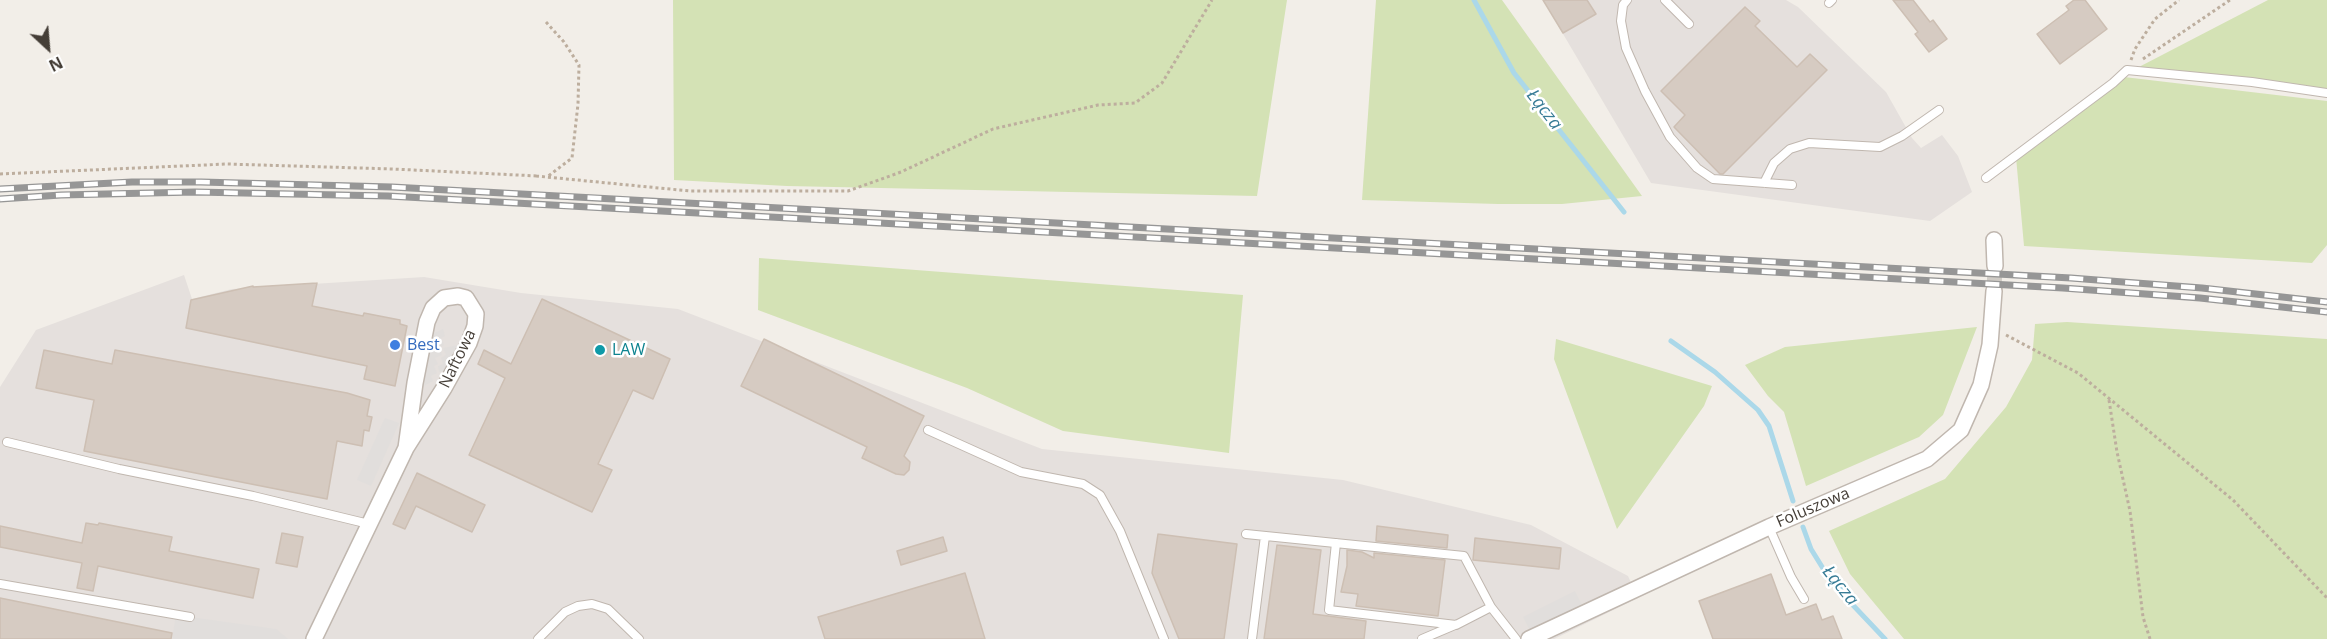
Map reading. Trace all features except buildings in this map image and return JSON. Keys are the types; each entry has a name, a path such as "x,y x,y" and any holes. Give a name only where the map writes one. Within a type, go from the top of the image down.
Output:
{"street":[{"path":"1994,240 1995,266"},
{"name":"Foluszowa","path":"1528,639 1769,526 1927,459 1961,430 1981,385 1990,345 1994,291"},
{"name":"Naftowa","path":"314,639 406,447 444,388 469,343 476,326 476,314 466,298 458,296 444,298 433,308 427,322 406,447"}],"lane":[{"path":"1665,0 1689,24"},
{"path":"1623,2 1621,21 1626,48 1645,91 1670,137 1697,168 1713,179 1792,185"},
{"path":"1986,178 2113,83 2127,70 2252,82 2327,93"},
{"path":"1764,183 1774,164 1790,149 1809,143 1880,147 1902,136 1939,110"},
{"path":"928,430 1021,472 1083,484 1100,495 1120,531 1164,639"},
{"path":"7,442 119,470 253,496 369,524"},
{"path":"1769,526 1791,577 1804,599"},
{"path":"1246,534 1464,556 1491,608 1516,639"},
{"path":"1252,639 1265,536"},
{"path":"1336,543 1329,610 1456,625"},
{"path":"0,584 190,618"},
{"path":"538,639 565,612 578,606 592,604 608,609 639,639"},
{"path":"1422,639 1491,608"}],"path":[{"path":"536,176 690,191 848,191 902,172 993,129 1098,105 1135,103 1162,83 1212,0"},
{"path":"2127,70 2135,49 2155,19 2178,0"},
{"path":"2127,70 2230,0"},
{"path":"0,174 227,164 549,177 572,158 578,104 579,65 564,42 546,22"},
{"path":"1991,327 2078,373 2109,398 2233,500 2327,598"},
{"path":"2109,398 2117,452 2130,511 2143,617 2150,639"}],"shaded area":[{"path":"1543,0 1786,0 1798,7 1886,92 1912,138 1921,148 1942,135 1958,156 1972,192 1930,221 1651,183"},
{"path":"184,275 192,299 232,289 424,277 521,293 678,309 1042,449 1343,480 1531,525 1628,576 1638,598 1554,639 0,639 0,387 36,330"},
{"path":"443,329 445,336 441,338 444,345 439,348 442,355 435,358 438,364 434,366 437,373 431,376 433,381 413,392 423,338"},
{"path":"469,343 455,369 439,372 438,366 443,364 441,358 446,355 443,348"},
{"path":"385,418 399,423 371,486 357,480"},
{"path":"1575,591 1583,607 1531,633 1523,617"},
{"path":"176,615 276,629 288,639 172,639"}],"green space":[{"path":"673,0 1287,0 1257,196 787,186 674,180"},
{"path":"1376,0 1502,0 1642,196 1562,204 1362,200"},
{"path":"2268,0 2327,0 2327,92 2137,68"},
{"path":"2124,77 2327,101 2327,245 2312,263 2024,246 2016,157"},
{"path":"759,258 1243,295 1229,453 1063,431 967,388 758,310"},
{"path":"2067,322 2327,339 2327,639 1904,639 1850,574 1829,531 1945,479 2006,407 2032,360 2035,324"},
{"path":"1977,327 1943,415 1919,437 1806,486 1784,412 1768,396 1745,365 1785,347"},
{"path":"1556,339 1712,386 1704,406 1617,529 1554,359"}],"waterway":[{"name":"Łącza","path":"1474,0 1514,73 1624,212"},
{"name":"Łącza","path":"1671,341 1715,372 1758,410 1769,426 1793,501"},
{"name":"Łącza","path":"1803,527 1811,549 1824,570 1885,639"}],"tunnel":[{"path":"1994,291 1995,266"}],"railway":[{"path":"0,189 132,182 392,187 2071,278 2202,288 2327,302"},
{"path":"0,199 61,195 195,192 388,196 2063,288 2200,298 2327,312"}],"place":[{"name":"Best","path":"395,345"},
{"name":"LAW","path":"600,350"}]}
